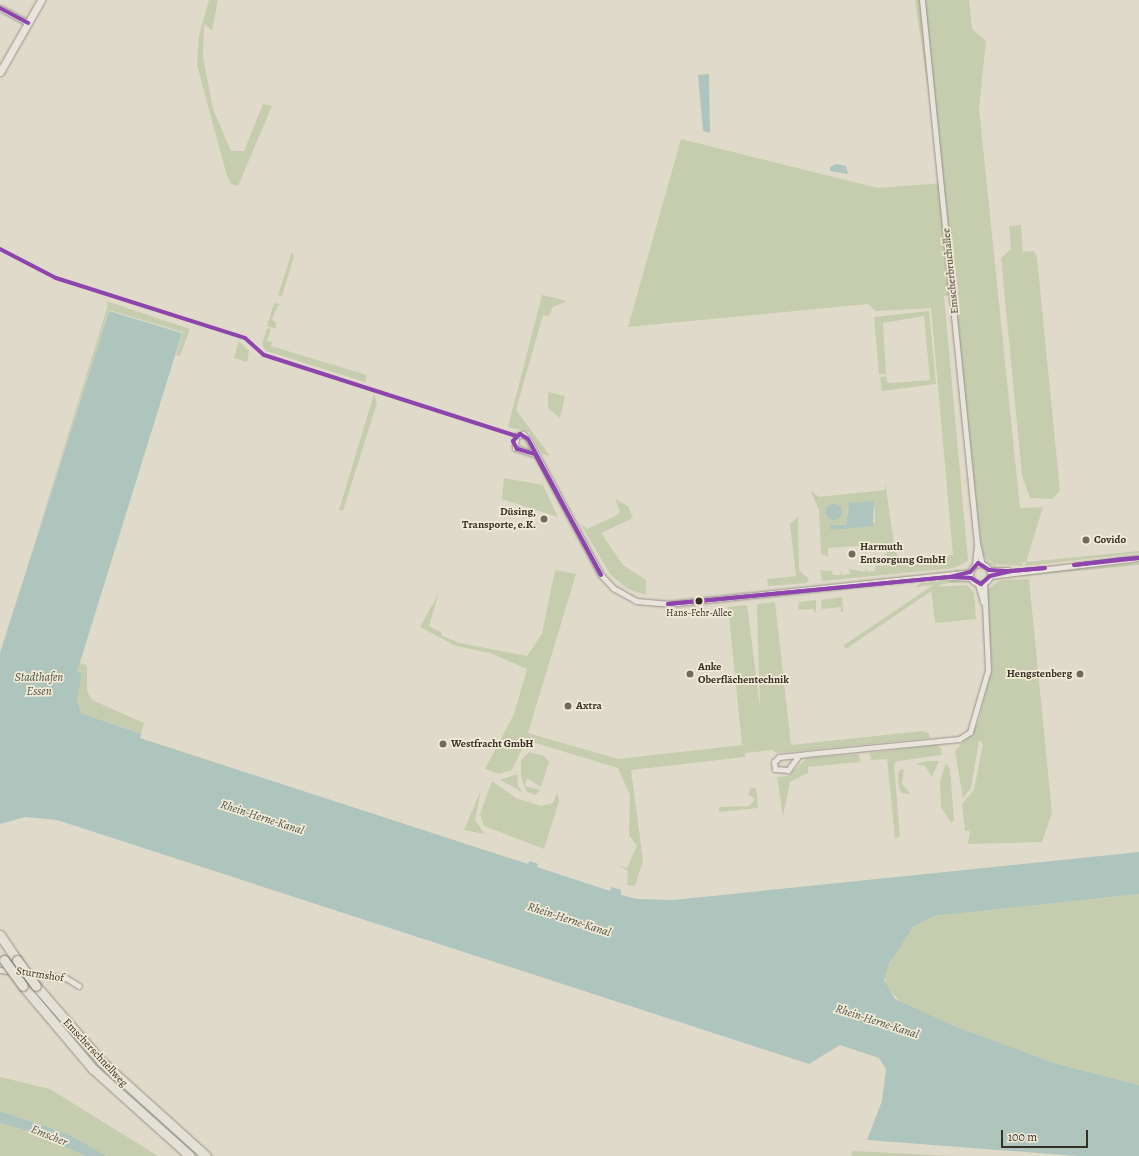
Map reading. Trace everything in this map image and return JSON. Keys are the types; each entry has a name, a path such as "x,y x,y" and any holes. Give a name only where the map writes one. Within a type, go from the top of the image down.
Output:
{"highway":[{"name":"Emscherschnellweg","path":"0,935 36,986 102,1062 206,1156"},
{"name":"Emscherschnellweg","path":"2,957 23,986 93,1069 190,1156"}],"street":[{"path":"0,72 41,0"},
{"name":"Emscherbruchallee","path":"922,0 977,543 982,564"},
{"path":"0,8 28,23"},
{"path":"535,454 515,448 516,436 527,436 535,454 601,575 613,588 636,601 668,604 970,575 981,584 988,670 975,722 965,736 778,757 774,767 784,772 799,755"},
{"name":"Emscherbruchallee","path":"975,564 977,543"},
{"path":"981,584 990,576 1011,571 1139,558"},
{"path":"970,575 975,564 982,564 989,570 1011,571"},
{"path":"989,570 990,576"},
{"name":"Sturmshof","path":"0,970 66,978 79,986"}],"green space":[{"path":"209,0 218,0 212,31 205,24 204,27 203,57 213,109 231,151 244,151 263,104 272,106 238,186 231,184 227,176 197,65 199,36"},
{"path":"915,0 969,0 972,29 986,41 979,108 1020,508 1043,507 1026,562 1012,564 1023,563 1022,566 995,564 996,567 989,564 982,555 954,295 944,296 968,561 954,568 822,581 820,570 832,571 833,575 840,575 842,570 842,575 850,574 849,569 866,572 865,567 868,572 875,571 875,566 888,565 888,556 883,554 887,553 887,544 828,548 828,557 821,553 819,510 810,490 819,497 885,490 885,482 895,551 901,560 953,555 931,308 876,311 868,304 628,327 681,139 878,188 942,183","holes":["848,506 875,509 875,523 846,525"]},
{"path":"1021,225 1023,252 1034,251 1037,258 1060,491 1052,499 1030,498 1022,475 1001,258 1011,249 1009,226"},
{"path":"292,252 294,256 282,296 278,295"},
{"path":"542,295 567,301 553,307 549,316 543,315 516,410 550,456 542,454 529,432 508,427"},
{"path":"106,301 190,329 180,356 176,355 183,332 109,310 31,554 108,305"},
{"path":"274,303 283,305 278,305 272,320 276,322 276,329 267,326"},
{"path":"929,311 936,384 882,391 880,377 886,376 887,382 892,383 930,380 924,316 883,323 886,374 879,374 874,317"},
{"path":"267,328 271,329 267,341 272,342 271,346 367,375 365,382 266,351 262,345"},
{"path":"239,341 249,351 247,362 234,358"},
{"path":"548,392 565,396 560,418 548,408"},
{"path":"374,394 377,403 343,511 339,510"},
{"path":"504,478 543,485 558,517 502,499"},
{"path":"615,499 628,506 633,518 601,533 623,565 646,580 646,595 628,589 610,574 580,523 587,529 615,516 620,512"},
{"path":"798,517 799,570 809,579 807,583 768,586 767,579 796,576 790,524"},
{"path":"1139,551 1139,553 1025,566 1026,562"},
{"path":"1139,563 1139,565 1022,576 1023,573"},
{"path":"957,569 959,572 846,649 843,646"},
{"path":"555,570 576,574 528,733 618,759 742,745 728,607 747,605 760,707 757,604 775,602 791,745 922,731 929,733 930,738 777,753 772,750 745,753 745,757 631,770 643,861 635,886 627,885 628,871 618,865 627,868 637,846 629,835 630,795 618,768 519,738 530,745 512,746 522,749 512,770 499,774 485,769 514,714 527,669 490,653 456,646 420,627 439,593 429,626 441,632 442,636 460,643 527,656 542,634"},
{"path":"1029,579 1052,813 1042,842 968,844 970,831 965,831 962,804 974,790 983,744 979,740 971,788 963,798 955,751 978,724 992,666 986,591 1000,580"},
{"path":"961,580 960,582 915,587 921,583"},
{"path":"967,585 974,593 976,619 935,623 931,587"},
{"path":"842,597 843,611 840,612 842,607 822,609 821,600"},
{"path":"816,600 816,613 813,609 798,610 799,602"},
{"path":"79,663 87,665 87,691 92,700 144,723 141,734 81,713 77,701 82,674 77,673"},
{"path":"936,745 941,748 942,755 898,761 894,764 900,837 895,838 887,759 871,760 870,753"},
{"path":"529,752 544,756 549,762 541,787 527,778 525,786 540,790 536,795 527,792 521,775 521,760"},
{"path":"859,754 860,762 808,767 808,773 790,782 783,816 777,777 788,776 807,758"},
{"path":"928,761 939,761 932,777 925,766 915,764"},
{"path":"946,763 950,769 954,820 951,823 941,807 940,781"},
{"path":"901,769 904,769 902,784 911,794 902,793 899,789 898,773"},
{"path":"517,774 518,785 522,792 500,780"},
{"path":"492,781 516,798 541,806 553,803 557,792 559,801 544,849 484,826 480,814"},
{"path":"751,788 756,788 758,808 719,812 719,807 749,806 755,799 748,794"},
{"path":"481,790 475,820 485,834 464,830"},
{"path":"1139,894 1139,1085 1054,1063 984,1038 904,1005 886,987 885,973 902,941 913,927 934,916"},
{"path":"0,1077 50,1089 158,1156 107,1156 68,1134 0,1111"},
{"path":"0,1123 32,1132 85,1156 0,1156"},
{"path":"853,1151 953,1156 851,1156"}],"water":[{"path":"709,74 710,133 703,131 698,75"},
{"path":"836,164 846,166 848,174 830,171 830,167"},
{"path":"109,311 182,333 77,672 82,674 77,701 81,713 141,734 140,738 528,864 530,861 538,864 537,867 610,891 612,887 621,890 621,895 637,899 673,900 1139,852 1139,894 934,916 913,927 889,964 884,980 895,999 954,1026 1054,1063 1139,1085 1139,1156 1078,1156 867,1140 882,1101 886,1069 879,1058 840,1045 809,1064 57,820 25,817 0,824 0,653"},
{"path":"874,501 873,526 831,530 830,525 846,525 849,503"},
{"path":"834,504 841,509 842,512 837,519 834,520 827,515 826,512 831,505"},
{"name":"Emscher","path":"0,1111 68,1134 107,1156 85,1156 32,1132 0,1123"}],"transit line":[{"path":"0,8 28,23"},
{"path":"0,249 56,278 245,338 264,355 516,436"},
{"path":"520,434 528,439 601,575 535,454 517,449 513,441 520,434"},
{"path":"1139,558 1074,565 1123,559 1139,558"},
{"path":"950,577 970,572 978,563 989,570 1011,571"},
{"path":"1011,571 1045,568"},
{"path":"1011,571 1045,568"},
{"path":"950,577 971,578 981,584 990,576 1011,571"},
{"path":"668,604 950,577"},
{"path":"668,604 950,577"}],"place":[{"name":"Düsing, Transporte, e.K.","path":"544,519"},
{"name":"Covido","path":"1086,540"},
{"name":"Harmuth Entsorgung GmbH","path":"852,554"},
{"name":"Hans-Fehr-Allee","path":"699,601"},
{"name":"Anke Oberflächentechnik","path":"690,674"},
{"name":"Hengstenberg","path":"1080,674"},
{"name":"Axtra","path":"568,706"},
{"name":"Westfracht GmbH","path":"443,744"}],"water label":[{"name":"Stadthafen Essen","path":"39,685"},
{"name":"Rhein-Herne-Kanal","path":"262,818"},
{"name":"Rhein-Herne-Kanal","path":"569,920"},
{"name":"Rhein-Herne-Kanal","path":"877,1022"}]}
